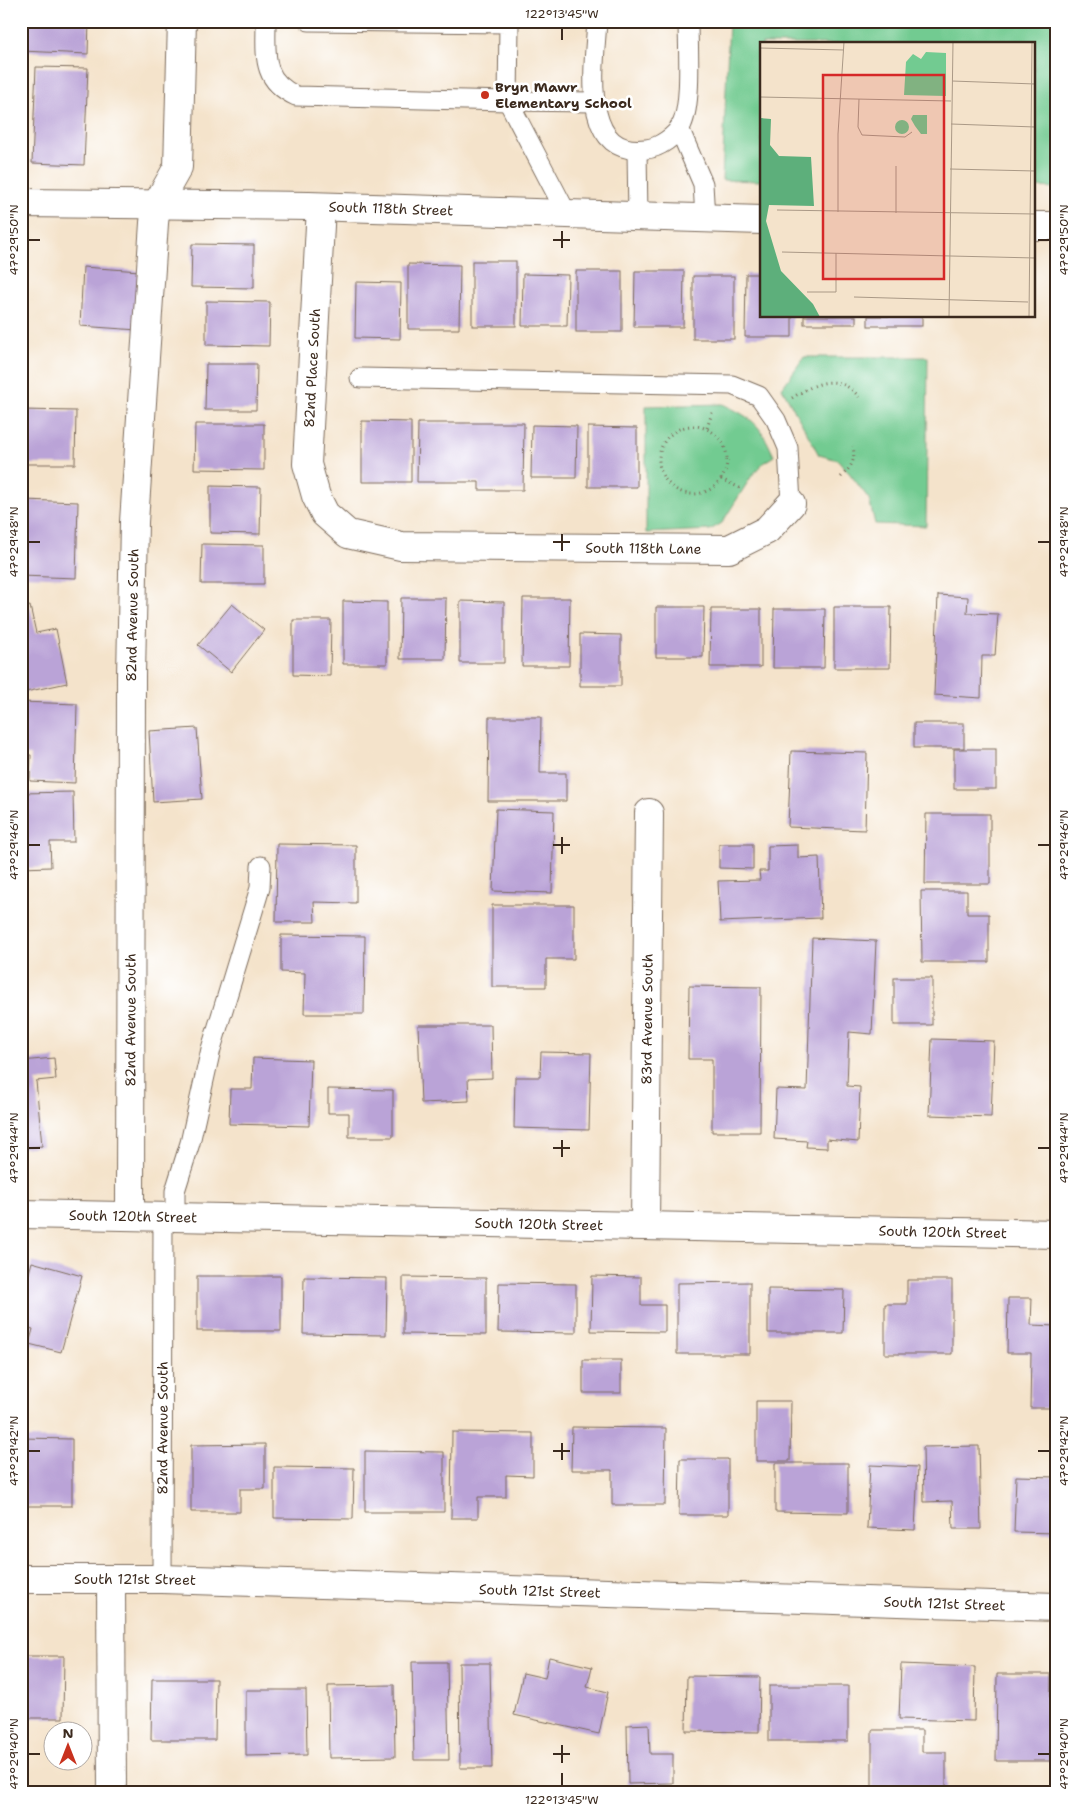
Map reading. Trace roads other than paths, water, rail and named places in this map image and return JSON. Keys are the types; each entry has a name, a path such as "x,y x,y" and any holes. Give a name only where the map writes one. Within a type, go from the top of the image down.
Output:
{"street":[{"name":"82nd Avenue South","path":"130,1216 131,676 134,522 156,206 178,166 182,21"},
{"name":"South 118th Street","path":"21,203 321,207 568,216 760,220"},
{"name":"82nd Place South","path":"321,207 307,464 316,496 325,514 334,522"},
{"path":"1036,226 1057,226"},
{"name":"South 118th Lane","path":"334,522 348,534 402,546 729,549 767,530 791,504"},
{"name":"83rd Avenue South","path":"645,1225 649,813"},
{"name":"South 120th Street","path":"21,1214 1057,1234"},
{"name":"South 121st Street","path":"21,1579 162,1579 1057,1607"},
{"path":"111,1580 112,1792"}],"lane":[{"path":"266,21 267,66 282,90 296,96 594,102"},
{"path":"309,21 509,23 508,101 568,216"},
{"path":"597,21 594,102 596,115 608,137 621,145 637,150 655,148 679,128 686,107 688,21"},
{"path":"679,128 703,184 705,218"},
{"path":"637,150 638,217"},
{"path":"360,378 732,385 759,396 770,411 788,448 791,504"},
{"name":"82nd Avenue South","path":"162,1579 169,1217 190,1143 211,1049 260,888 261,866"}],"place":[{"name":"Bryn Mawr Elementary School","path":"485,95"}]}
